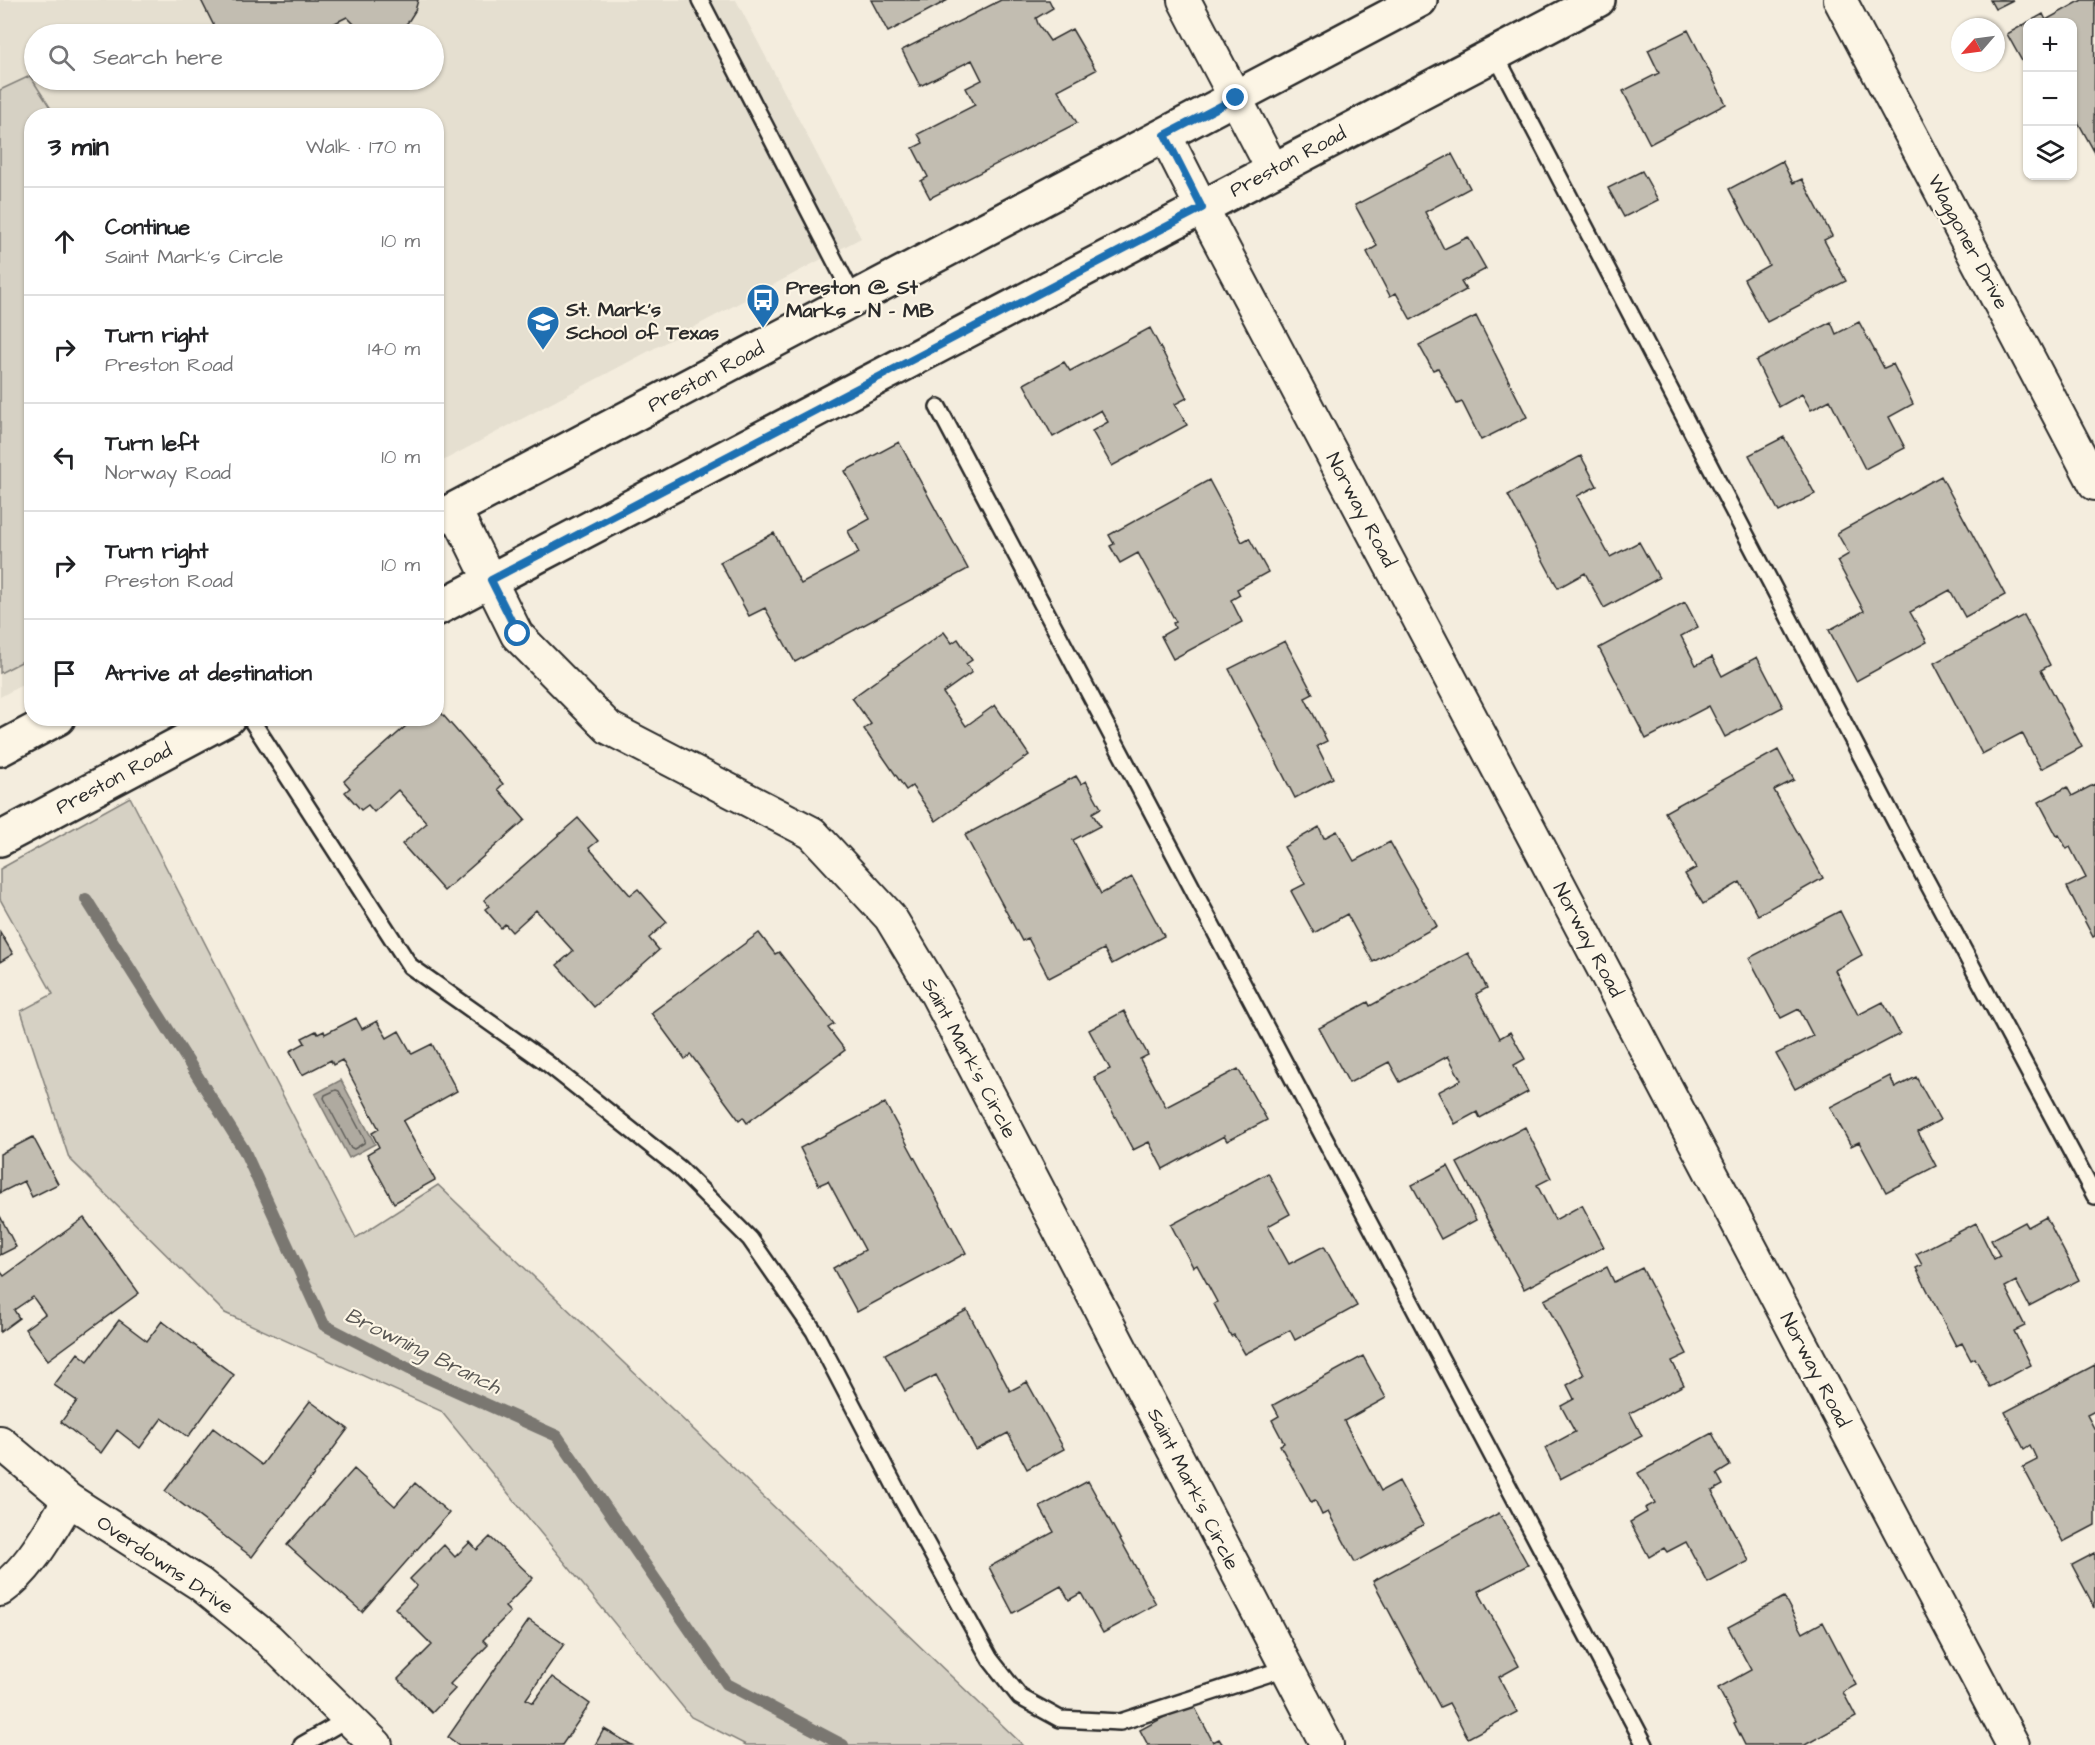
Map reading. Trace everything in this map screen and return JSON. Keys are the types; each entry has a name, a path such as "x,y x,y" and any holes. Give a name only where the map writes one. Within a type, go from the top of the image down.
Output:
{"main road":[{"name":"Preston Road","path":"446,515 1420,0"},
{"name":"Preston Road","path":"444,605 1598,0"},
{"path":"0,749 43,726"},
{"name":"Preston Road","path":"0,839 213,726"}],"street":[{"path":"1184,0 1274,170"},
{"name":"Waggoner Drive","path":"1840,0 2095,484"},
{"name":"Norway Road","path":"1165,135 2013,1745"},
{"name":"Saint Mark's Circle","path":"446,515 491,580 518,634 609,728 812,833 890,917 937,995 1327,1745"},
{"name":"Overdowns Drive","path":"0,1442 69,1500 200,1584 268,1639 376,1745"},
{"path":"0,1590 15,1579 38,1550 69,1500"}],"lane":[{"path":"700,0 855,298"},
{"path":"1495,54 1914,857 2095,1196"},
{"path":"938,406 1645,1745"},
{"path":"255,726 410,966 547,1063 679,1168 750,1239 814,1331 899,1494 990,1659 1020,1697 1060,1719 1120,1722 1286,1668"},
{"path":"302,1745 349,1718"}],"shaded area":[{"name":"St. Mark's School of Texas","path":"0,0 736,0 861,238 444,460 444,108 24,108 24,684 0,697"},
{"path":"24,79 24,90 39,90 51,108 24,108 24,661 0,673 0,90"},
{"path":"130,797 356,1238 438,1185 1023,1745 746,1745 691,1717 441,1411 225,1313 69,1158 21,1011 53,994 0,899 0,869"}],"water":[{"path":"341,1080 375,1144 349,1158 315,1094"}],"building":[{"path":"201,0 418,0 415,11 406,24 354,24 347,17 333,24 213,24"},
{"path":"871,0 948,0 888,32"},
{"path":"1001,0 1049,0 1053,8 1036,18 1050,41 1072,29 1096,70 1058,90 1077,123 930,198 921,181 928,177 913,148 923,143 918,134 975,105 966,88 982,80 972,60 920,86 902,50"},
{"path":"1990,0 2013,0 1995,9"},
{"path":"2082,0 2095,0 2094,151 2077,120 2077,18 2050,18"},
{"path":"2023,25 2023,63 2007,34"},
{"path":"1688,30 1726,104 1650,144 1623,91 1659,73 1648,50"},
{"path":"1452,154 1470,188 1425,212 1444,249 1468,237 1486,269 1461,282 1466,290 1411,320 1396,293 1390,296 1367,252 1377,246 1355,205"},
{"path":"1782,161 1793,183 1802,179 1832,236 1824,240 1846,281 1767,322 1744,279 1769,265 1729,189"},
{"path":"1642,171 1658,200 1624,217 1608,188"},
{"path":"1476,316 1527,417 1481,440 1462,402 1457,404 1438,368 1433,370 1419,345"},
{"path":"1831,322 1836,334 1859,322 1884,368 1893,364 1913,404 1889,417 1905,448 1865,469 1830,400 1811,410 1802,394 1779,407 1756,361"},
{"path":"1150,328 1187,398 1175,404 1187,425 1112,466 1092,431 1108,422 1101,410 1053,437 1024,384 1064,362 1070,371"},
{"path":"1784,437 1815,494 1779,512 1749,455"},
{"path":"899,442 968,569 795,662 765,608 749,616 720,562 774,533 801,584 859,553 848,531 870,519 845,471"},
{"path":"1581,456 1597,486 1577,496 1610,557 1639,542 1659,578 1604,608 1585,573 1558,588 1508,495"},
{"path":"1941,476 2005,595 1965,617 1950,590 1910,612 1927,642 1856,681 1829,630 1864,611 1837,561 1849,554 1837,533"},
{"path":"1209,480 1242,542 1249,538 1268,572 1237,589 1240,595 1231,600 1242,622 1173,659 1161,636 1175,628 1173,623 1176,622 1138,553 1120,563 1110,546 1114,544 1109,535"},
{"path":"1685,602 1698,627 1681,636 1696,665 1712,657 1722,676 1757,657 1783,707 1725,737 1709,706 1646,739 1599,648"},
{"path":"2024,615 2050,665 2041,670 2082,747 2041,769 2022,733 1982,754 1934,663"},
{"path":"944,632 952,643 958,639 972,660 966,664 972,672 943,693 966,726 995,705 1029,755 936,821 912,786 906,790 864,729 871,724 852,698"},
{"path":"1285,641 1313,694 1305,698 1327,741 1317,746 1333,778 1295,798 1229,669"},
{"path":"444,716 503,784 498,789 525,820 444,891 402,844 427,823 398,790 374,812 368,805 361,810 345,792 350,788 344,781 406,726 444,726"},
{"path":"1778,750 1794,780 1774,790 1823,878 1758,915 1740,882 1703,904 1685,874 1696,868 1665,812"},
{"path":"1076,776 1081,784 1086,781 1101,808 1092,813 1100,826 1073,840 1101,894 1132,877 1164,936 1112,964 1104,949 1049,978 1028,938 1022,941 965,835"},
{"path":"2095,784 2095,936 2093,937 2067,887 2086,878 2070,847 2067,849 2059,835 2057,836 2039,802 2067,787 2072,796"},
{"path":"578,818 598,841 589,848 630,895 638,889 667,922 649,938 659,950 594,1007 557,965 573,951 536,910 512,932 505,924 501,928 485,909 489,906 484,900"},
{"path":"1319,827 1324,838 1337,831 1354,861 1390,842 1437,926 1373,962 1347,914 1314,933 1291,891 1305,884 1284,847"},
{"path":"1840,911 1862,955 1835,970 1858,1015 1883,1002 1900,1034 1795,1089 1776,1054 1813,1036 1799,1009 1781,1018 1749,958"},
{"path":"0,932 13,954 0,962"},
{"path":"759,933 775,954 779,952 834,1024 828,1028 845,1050 747,1123 743,1117 739,1120 691,1055 685,1059 651,1013"},
{"path":"1468,953 1487,988 1476,994 1500,1038 1510,1032 1525,1059 1514,1065 1528,1092 1480,1118 1477,1112 1455,1124 1438,1092 1461,1080 1448,1056 1400,1082 1389,1062 1349,1083 1319,1028 1368,1002 1370,1006"},
{"path":"1124,1011 1148,1055 1140,1059 1166,1107 1238,1069 1267,1120 1227,1141 1224,1136 1163,1169 1149,1142 1133,1150 1094,1077 1110,1069 1089,1030"},
{"path":"356,1018 362,1029 377,1021 387,1038 399,1031 412,1054 432,1044 457,1091 403,1121 435,1180 394,1203 367,1154 379,1147 372,1133 379,1129 342,1060 333,1065 331,1060 302,1075 290,1051 305,1043 302,1038 316,1031 318,1034 324,1031 325,1034"},
{"path":"1890,1076 1895,1088 1916,1077 1940,1120 1918,1132 1936,1166 1886,1192 1859,1142 1851,1146 1830,1107"},
{"path":"885,1103 966,1253 857,1312 833,1268 865,1250 828,1181 819,1185 800,1148"},
{"path":"1525,1127 1551,1178 1537,1185 1555,1220 1582,1205 1604,1247 1524,1289 1457,1163"},
{"path":"33,1137 58,1184 32,1197 24,1181 0,1193 0,1154"},
{"path":"1448,1166 1476,1220 1441,1239 1412,1185"},
{"path":"1268,1173 1290,1214 1268,1226 1289,1264 1324,1246 1357,1306 1295,1340 1290,1330 1245,1354 1234,1335 1231,1336 1214,1304 1217,1302 1197,1265 1193,1267 1171,1225"},
{"path":"0,1216 16,1247 0,1255"},
{"path":"2046,1217 2079,1280 2029,1306 2016,1281 2005,1287 2025,1326 2014,1331 2031,1365 1990,1387 1975,1358 1971,1360 1962,1343 1956,1346 1916,1268 1922,1265 1916,1254 1976,1223 1994,1259 2000,1256 1991,1240 2025,1222 2028,1227"},
{"path":"84,1218 139,1293 48,1360 25,1329 45,1314 33,1297 14,1310 19,1318 0,1332 0,1271 4,1276"},
{"path":"1607,1267 1614,1282 1642,1268 1687,1354 1672,1361 1684,1385 1630,1413 1642,1436 1560,1479 1545,1448 1575,1432 1561,1406 1574,1399 1567,1385 1584,1375 1544,1300"},
{"path":"967,1310 1010,1391 1027,1382 1064,1449 1027,1469 1008,1433 976,1450 936,1375 905,1391 885,1354"},
{"path":"119,1320 147,1341 162,1321 234,1375 188,1437 162,1418 140,1448 117,1430 101,1453 61,1422 77,1401 54,1385 78,1353 88,1361"},
{"path":"1363,1356 1386,1398 1344,1421 1381,1491 1399,1481 1423,1525 1355,1562 1328,1512 1322,1515 1315,1500 1311,1502 1280,1445 1284,1443 1272,1420 1279,1416 1273,1405"},
{"path":"2095,1365 2095,1411 2087,1415 2095,1430 2095,1525 2063,1542 2023,1467 2037,1460 2030,1445 2024,1449 2005,1412"},
{"path":"310,1401 348,1429 252,1557 165,1491 213,1428 262,1465"},
{"path":"1712,1433 1730,1466 1717,1474 1723,1485 1712,1491 1749,1561 1708,1583 1686,1542 1667,1552 1664,1548 1649,1557 1630,1522 1647,1512 1645,1508 1655,1503 1638,1473"},
{"path":"354,1469 395,1506 415,1483 449,1513 362,1612 287,1545"},
{"path":"1088,1481 1156,1604 1103,1633 1081,1593 1069,1600 1061,1586 1013,1613 989,1567 1054,1532 1040,1507"},
{"path":"1499,1513 1528,1565 1478,1591 1519,1666 1499,1677 1517,1712 1468,1738 1449,1703 1440,1707 1373,1581"},
{"path":"490,1537 533,1578 505,1607 510,1612 483,1640 488,1645 450,1684 455,1689 432,1713 398,1679 432,1645 395,1608 417,1586 410,1579 444,1545 455,1557 470,1542 477,1550"},
{"path":"2095,1553 2095,1608 2072,1565"},
{"path":"1784,1597 1803,1633 1823,1622 1856,1685 1843,1692 1856,1717 1805,1745 1745,1745 1718,1688 1751,1670 1728,1627"},
{"path":"529,1620 564,1644 526,1699 533,1703 552,1677 590,1704 562,1745 459,1745 448,1737"},
{"path":"1192,1702 1213,1742 1219,1739 1223,1745 1148,1745 1140,1730"},
{"path":"604,1729 632,1745 595,1745"}],"waterway":[{"name":"Browning Branch","path":"86,899 244,1150 324,1325 423,1376 557,1436 727,1684 843,1745"}],"place":[{"name":"Preston @ St Marks - N - MB","path":"763,329"},
{"name":"St. Mark's School of Texas","path":"543,351"}],"route":[{"path":"518,634 491,580 1202,208 1165,135 1236,98"}]}
